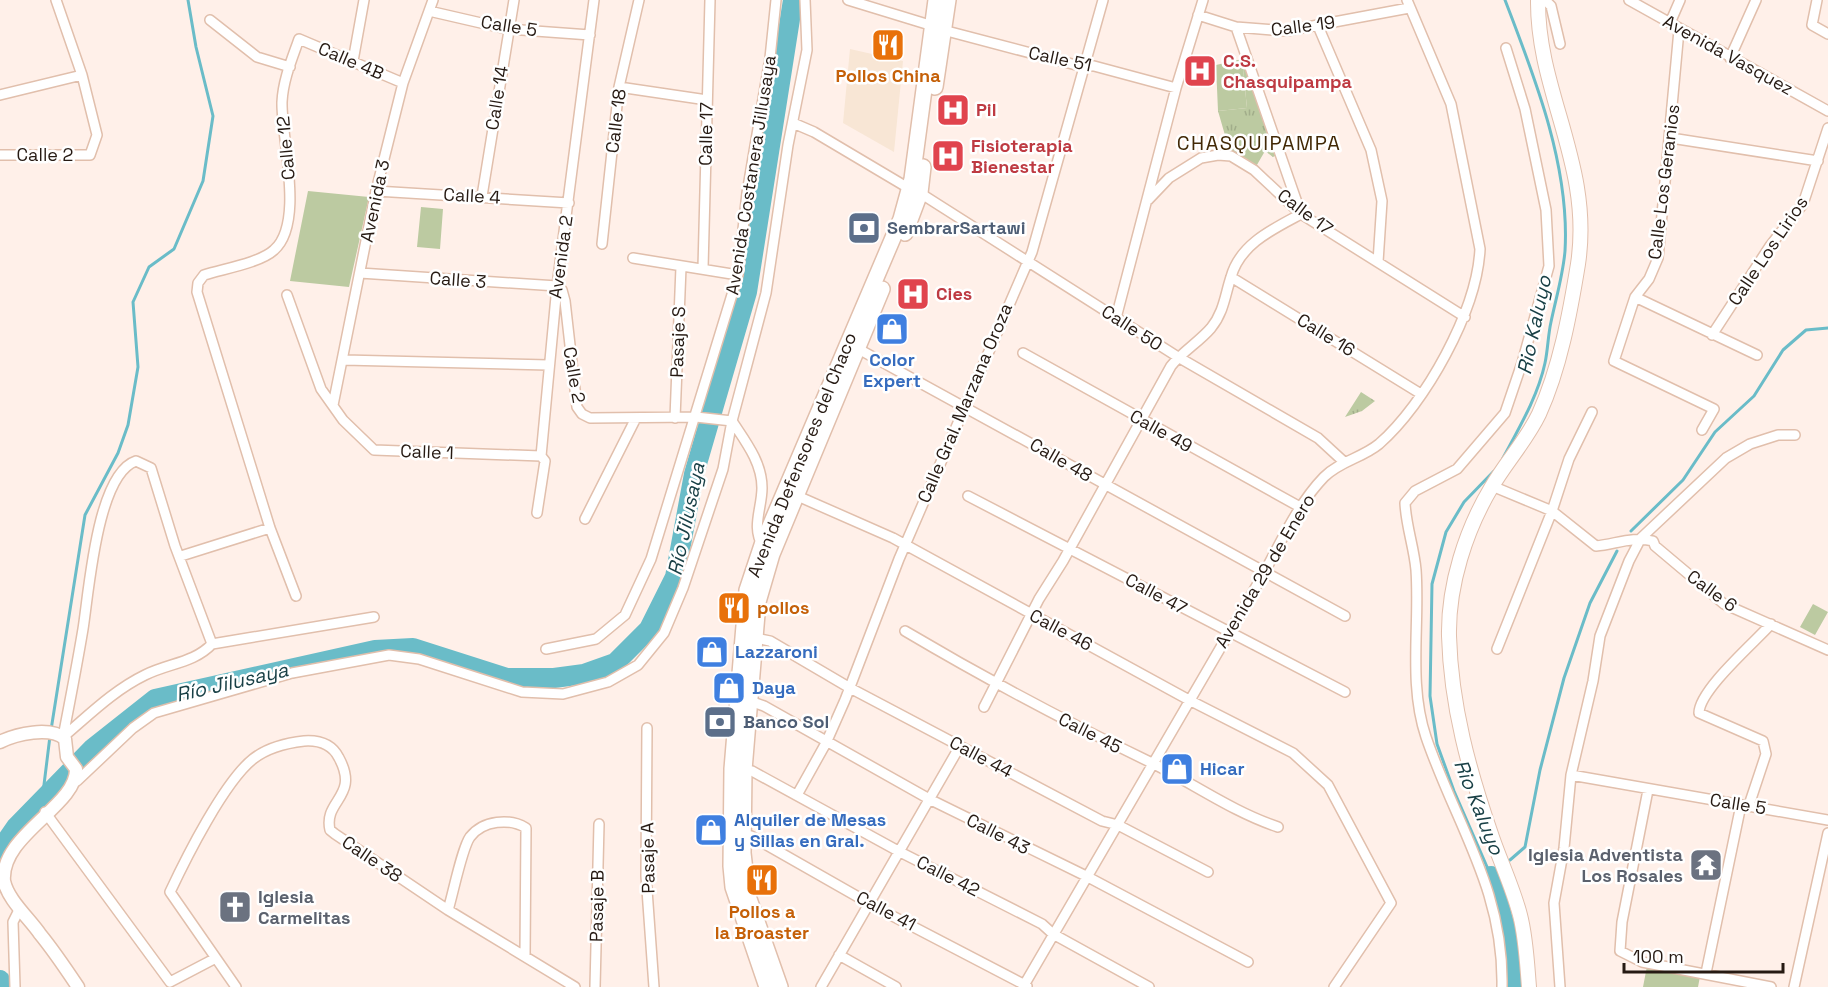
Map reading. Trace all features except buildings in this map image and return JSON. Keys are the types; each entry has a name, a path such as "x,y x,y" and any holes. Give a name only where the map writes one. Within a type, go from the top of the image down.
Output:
{"main road":[{"name":"Avenida Defensores del Chaco","path":"936,0 938,28"},
{"name":"Avenida Defensores del Chaco","path":"767,987 733,887 738,769 750,637 747,590 791,493 885,269 901,219 915,191 938,28 948,0"},
{"path":"1529,987 1521,918 1458,725 1449,634 1452,595 1459,566 1478,511 1492,486 1525,440 1539,413 1557,360 1578,262 1581,218 1576,175 1540,49 1538,0"},
{"name":"Avenida Defensores del Chaco","path":"737,835 748,896 780,987"}],"street":[{"path":"0,95 82,75 56,0"},
{"path":"353,61 364,0"},
{"name":"Avenida 3","path":"333,405 344,360 376,191 403,83 433,0"},
{"name":"Calle 14","path":"482,196 507,28 514,0"},
{"name":"Avenida 2","path":"537,513 545,461 541,456 548,365 594,0"},
{"name":"Calle 18","path":"602,244 619,87 639,0"},
{"name":"Calle 17","path":"703,268 710,0"},
{"name":"Avenida Costanera Jillusaya","path":"546,649 597,639 625,615 651,559 701,418 738,275 747,193 770,58 776,0"},
{"path":"78,987 20,908 4,883 3,873 13,847 45,812 74,770 154,713 292,673 389,655 419,659 522,692 563,694 608,682 638,664 664,633 683,588 723,469 732,421 766,293 807,50 806,0"},
{"name":"Calle 51","path":"848,0 938,28 1176,88"},
{"name":"Calle Gral. Marzana Oroza","path":"797,795 826,743 850,688 905,544 1043,221 1103,0"},
{"path":"1116,318 1176,88 1203,0"},
{"path":"1545,0 1551,6 1560,44"},
{"name":"Avenida Vasquez","path":"1629,0 1679,30 1828,111"},
{"path":"1670,23 1680,0"},
{"path":"1730,58 1756,0"},
{"path":"1817,0 1812,25 1828,34"},
{"name":"Calle 19","path":"1198,15 1236,27 1286,31 1318,26 1408,4"},
{"name":"Avenida 29 de Enero","path":"1025,986 1086,876 1118,825 1300,507 1326,475 1343,461 1371,450 1384,439 1421,394 1465,317 1479,271 1480,249 1450,104 1408,4"},
{"name":"Calle 5","path":"429,11 507,28 590,35"},
{"path":"210,20 257,57 290,67"},
{"path":"1318,26 1371,150 1382,201 1378,262"},
{"path":"984,706 1031,614 1178,357 1215,321 1227,296 1230,277 1244,252 1253,242 1301,214 1236,27"},
{"name":"Calle Los Geranios","path":"1679,30 1671,138 1658,258 1649,279 1635,297 1614,361 1714,409 1702,430"},
{"name":"Calle 4B","path":"299,39 403,83"},
{"name":"Calle 12","path":"270,528 197,292 198,283 204,275 269,254 280,244 289,209 291,183 282,102 299,39"},
{"path":"1502,987 1502,963 1495,912 1481,866 1426,736 1418,700 1416,569 1405,503 1415,491 1457,469 1504,413 1522,363 1550,266 1546,210 1525,109 1506,48"},
{"name":"Calle 2","path":"0,155 90,155 97,135 82,75"},
{"path":"619,87 707,100"},
{"name":"Calle 50","path":"793,123 814,132 915,191 1178,357 1318,438 1343,461"},
{"name":"Calle Los Lirios","path":"1712,335 1770,246 1803,204 1828,128"},
{"path":"1671,138 1818,161"},
{"name":"Calle 17","path":"1148,200 1183,168 1201,158 1218,154 1241,160 1301,214 1465,317"},
{"name":"Calle 4","path":"376,191 569,203"},
{"path":"633,258 738,275"},
{"name":"Pasaje S","path":"675,418 681,267"},
{"name":"Calle 3","path":"360,273 557,286"},
{"name":"Calle 16","path":"1230,277 1421,394"},
{"name":"Calle 2","path":"557,286 562,290 565,301 577,407 582,414 590,418 701,418 732,421"},
{"name":"Calle 1","path":"287,295 321,389 343,420 374,450 541,456"},
{"path":"1635,297 1757,355"},
{"name":"Calle 48","path":"852,345 1345,616"},
{"name":"Calle 49","path":"1023,353 1141,421 1300,507"},
{"name":"Calle 2","path":"344,360 548,365"},
{"path":"1497,649 1552,511 1569,459 1592,412"},
{"path":"585,519 636,418"},
{"path":"732,421 749,447 760,472 762,487 756,533 767,550"},
{"path":"1560,987 1554,903 1564,848 1571,775 1593,681 1600,636 1638,538 1726,458 1750,444 1768,438 1795,435"},
{"path":"74,770 54,735 98,538 115,482 128,464 136,461 151,468 175,546 181,556 212,644"},
{"path":"1492,486 1552,511 1596,546 1638,538"},
{"name":"Calle 46","path":"791,493 905,544 1189,700 1293,753 1310,766 1328,785 1391,903 1334,987"},
{"name":"Calle 47","path":"969,496 1345,692"},
{"path":"181,556 270,528 296,596"},
{"name":"Calle 6","path":"1638,538 1653,541 1655,546 1724,604 1828,650"},
{"path":"0,742 24,735 54,735 119,690 165,667 201,656 212,644 374,617"},
{"path":"1706,973 1745,805 1766,754 1763,741 1700,713 1699,708 1708,692 1771,624"},
{"name":"Calle 45","path":"905,631 996,685 1153,764 1256,820 1278,827"},
{"name":"Calle 44","path":"750,637 770,641 850,688 1102,821 1118,825 1208,872"},
{"name":"Calle 43","path":"745,701 764,706 826,743 931,800 1086,876 1248,962"},
{"name":"Pasaje A","path":"647,728 646,876 654,987"},
{"name":"Calle 38","path":"214,959 170,892 226,792 245,766 254,758 277,747 314,740 331,747 338,756 347,777 346,787 330,816 330,830 448,910 575,987"},
{"path":"821,987 931,800 960,746"},
{"name":"Calle 42","path":"738,769 752,771 900,852 1042,924 1053,934 1149,987"},
{"name":"Calle 5","path":"1571,775 1828,820"},
{"path":"1648,790 1622,922 1620,951 1642,962 1771,987"},
{"path":"45,812 170,982 214,959 236,987"},
{"path":"448,910 470,837 485,825 506,821 526,828 525,955"},
{"name":"Pasaje B","path":"595,987 599,824"},
{"path":"1794,987 1828,833"},
{"name":"Calle 41","path":"737,835 751,836 869,903 1025,986"},
{"path":"15,987 13,922 20,908"},
{"path":"839,956 896,987"}],"shaded area":[{"path":"850,49 903,61 894,152 843,123"}],"green space":[{"path":"1242,59 1279,154 1273,157 1265,151 1254,170 1231,156 1218,111 1247,108"},
{"path":"1242,59 1247,108 1218,111 1216,65"},
{"path":"308,191 369,197 349,287 290,281"},
{"path":"421,207 443,209 440,249 417,247"},
{"path":"1361,392 1375,401 1362,411 1345,417"},
{"path":"1813,604 1828,612 1815,635 1800,627"},
{"path":"1648,961 1701,971 1698,987 1643,987"}],"waterway":[{"path":"51,730 85,515 118,453 128,425 138,367 133,302 149,267 174,249 203,181 213,116 196,47 188,0"},
{"name":"Río Jilusaya","path":"0,850 16,827 93,748 155,699 375,650 413,648 507,678 554,678 584,674 615,663 649,629 675,577 694,474 747,292 793,0"},
{"name":"Rio Kaluyo","path":"1503,458 1527,412 1542,375 1565,251 1565,219 1556,155 1528,60 1505,0"},
{"path":"1631,531 1683,480 1715,432 1754,396 1783,350 1806,330 1828,328"},
{"name":"Rio Kaluyo","path":"1494,471 1464,502 1446,532 1432,584 1430,696 1437,744 1454,791 1491,876 1496,872"},
{"path":"1510,860 1525,847 1540,770 1564,678 1590,603 1617,551"},
{"path":"42,801 50,736"},
{"path":"1491,876 1510,945 1513,987"},
{"name":"Río Jilusaya","path":"0,980 2,987"}],"place":[{"name":"Pollos China","path":"888,45"},
{"name":"C.S. Chasquipampa","path":"1200,71"},
{"name":"Pil","path":"953,110"},
{"name":"Fisioterapia Bienestar","path":"948,156"},
{"name":"SembrarSartawi","path":"864,228"},
{"name":"Cies","path":"913,294"},
{"name":"Color Expert","path":"892,329"},
{"name":"pollos","path":"734,608"},
{"name":"Lazzaroni","path":"712,652"},
{"name":"Daya","path":"729,688"},
{"name":"Banco Sol","path":"720,722"},
{"name":"Hicar","path":"1177,769"},
{"name":"Alquiler de Mesas y Sillas en Gral.","path":"711,830"},
{"name":"Iglesia Adventista Los Rosales","path":"1706,865"},
{"name":"Pollos a la Broaster","path":"762,880"},
{"name":"Iglesia Carmelitas","path":"235,907"}],"district":[{"name":"CHASQUIPAMPA","path":"1259,143"}]}
